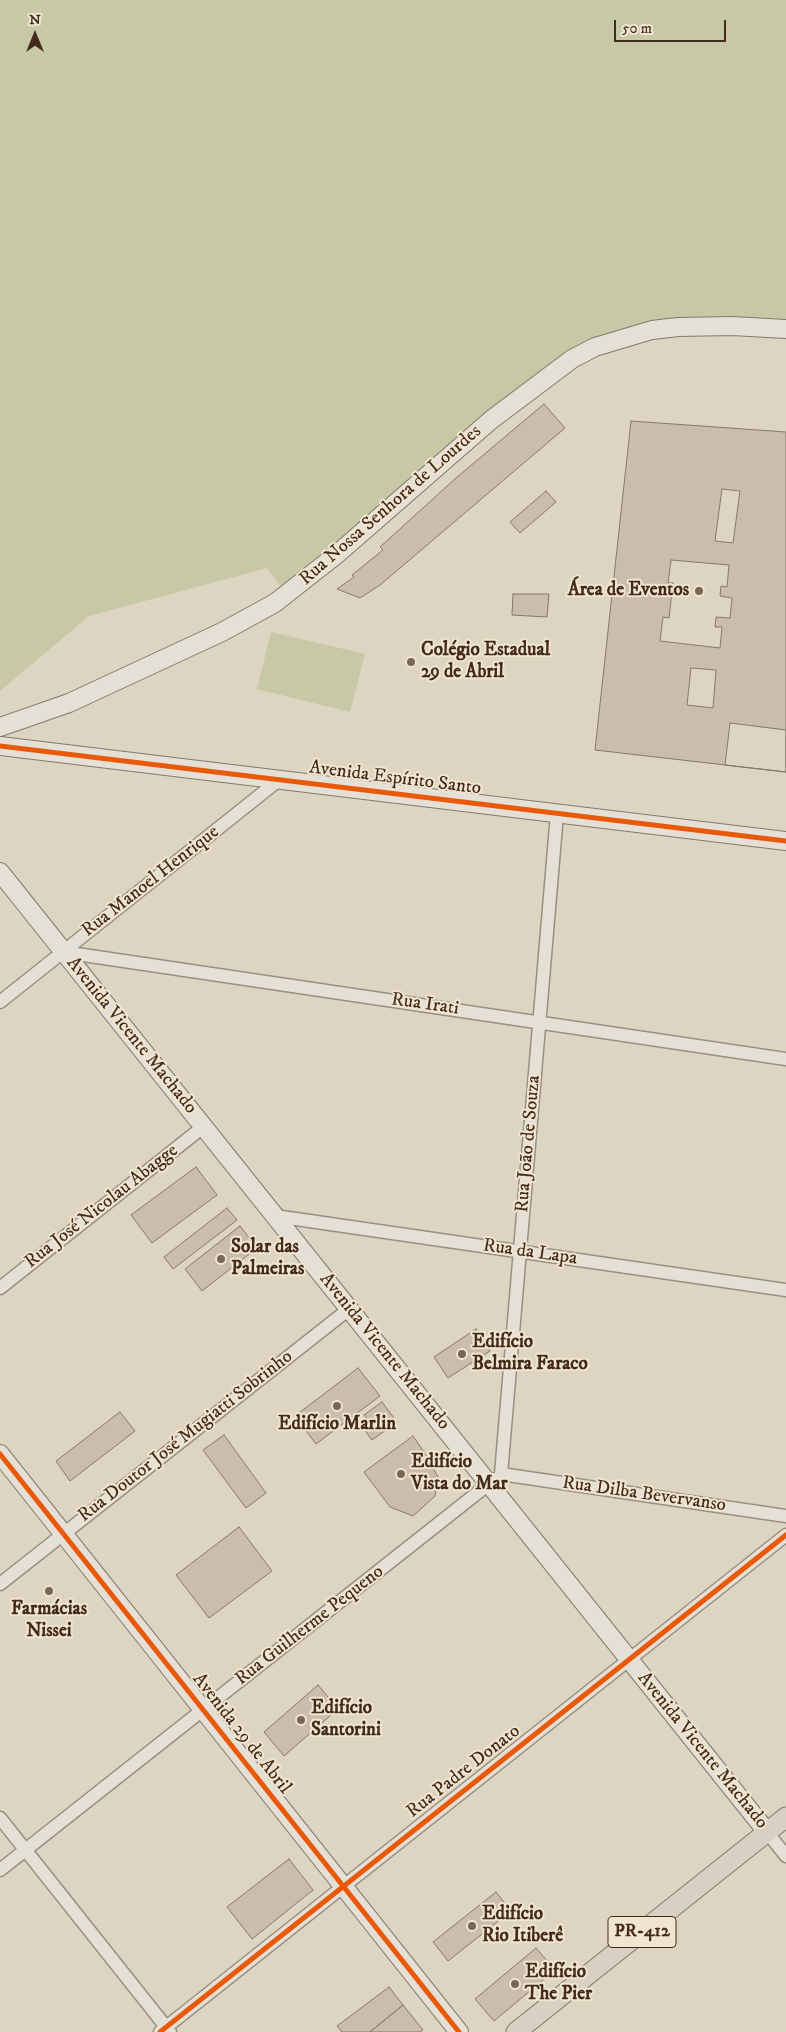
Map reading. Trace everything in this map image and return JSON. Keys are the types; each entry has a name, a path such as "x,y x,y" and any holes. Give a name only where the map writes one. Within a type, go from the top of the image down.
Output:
{"main road":[{"name":"Rua Nossa Senhora de Lourdes","path":"0,728 70,703 222,632 274,603 329,561 448,456 526,393 572,359 595,347 652,330 678,327 732,326 783,329"},
{"name":"Avenida Espírito Santo","path":"0,746 786,841"},
{"name":"Avenida Vicente Machado","path":"0,872 349,1309 495,1479 629,1660 767,1832"},
{"name":"Avenida 29 de Abril","path":"0,1454 459,2032"},
{"name":"PR-412","path":"516,2032 786,1817"}],"street":[{"name":"Rua Manoel Henrique","path":"0,1002 279,780"},
{"name":"Rua João de Souza","path":"495,1479 520,1251 557,814"},
{"name":"Rua Irati","path":"63,952 786,1059"},
{"name":"Rua José Nicolau Abagge","path":"0,1288 203,1127"},
{"name":"Rua da Lapa","path":"275,1216 786,1290"},
{"name":"Rua Doutor José Mugiatti Sobrinho","path":"0,1584 349,1309"},
{"name":"Rua Dilba Bevervanso","path":"495,1479 786,1516"},
{"name":"Rua Guilherme Pequeno","path":"0,1870 495,1479"},
{"name":"Rua Padre Donato","path":"165,2030 343,1886 786,1535"},
{"path":"0,1818 165,2030"},
{"name":"Avenida Vicente Machado","path":"767,1832 786,1856"}],"green space":[{"path":"0,0 786,0 786,322 596,343 286,594 267,568 89,616 0,691"},
{"path":"271,632 365,654 350,712 257,689"}],"building":[{"path":"544,404 565,428 380,585 360,598 337,589 354,577 352,575 383,550 380,547 456,478"},
{"name":"Área de Eventos","path":"631,421 786,432 786,772 595,750"},
{"path":"722,489 740,491 733,543 715,541"},
{"path":"546,491 556,502 520,533 510,522"},
{"path":"671,560 729,565 727,587 721,586 720,596 732,598 730,618 716,617 715,627 722,627 720,648 660,641 663,617 669,618 673,583 668,583"},
{"path":"513,594 549,594 547,617 512,615"},
{"path":"691,668 716,670 713,708 687,705"},
{"path":"730,723 786,730 786,772 725,765"},
{"path":"196,1167 217,1195 152,1243 131,1215"},
{"name":"Solar das Palmeiras","path":"227,1208 237,1220 173,1269 164,1257"},
{"name":"Solar das Palmeiras","path":"240,1226 257,1248 202,1291 185,1269"},
{"name":"Edifício Belmira Faraco","path":"476,1329 490,1351 448,1378 434,1357"},
{"name":"Edifício Marlin","path":"358,1368 380,1396 316,1444 295,1416"},
{"path":"382,1402 397,1422 372,1440 363,1428 367,1419 364,1415"},
{"path":"120,1412 135,1431 70,1481 56,1461"},
{"path":"224,1435 266,1493 246,1508 203,1450"},
{"name":"Edifício Vista do Mar","path":"413,1436 438,1477 435,1496 413,1516 390,1507 364,1472"},
{"path":"239,1527 272,1571 209,1618 176,1575"},
{"name":"Edifício Santorini","path":"318,1685 338,1709 284,1756 264,1732"},
{"path":"289,1859 313,1890 252,1939 227,1907"},
{"name":"Edifício Rio Itiberê","path":"496,1892 511,1911 448,1961 433,1942"},
{"name":"Edifício The Pier","path":"536,1948 555,1970 494,2021 475,1999"},
{"path":"389,1987 403,2005 370,2032 342,2032 337,2026"},
{"path":"403,2005 423,2030 420,2032 370,2032"}],"cycle path":[{"path":"0,746 786,841"},
{"path":"0,1454 459,2032"},
{"path":"160,2032 786,1535"}],"place":[{"name":"Área de Eventos","path":"699,591"},
{"name":"Colégio Estadual 29 de Abril","path":"411,662"},
{"name":"Solar das Palmeiras","path":"221,1259"},
{"name":"Edifício Belmira Faraco","path":"462,1354"},
{"name":"Edifício Marlin","path":"337,1406"},
{"name":"Edifício Vista do Mar","path":"401,1474"},
{"name":"Farmácias Nissei","path":"49,1591"},
{"name":"Edifício Santorini","path":"301,1720"},
{"name":"Edifício Rio Itiberê","path":"472,1926"},
{"name":"Edifício The Pier","path":"515,1984"}]}
